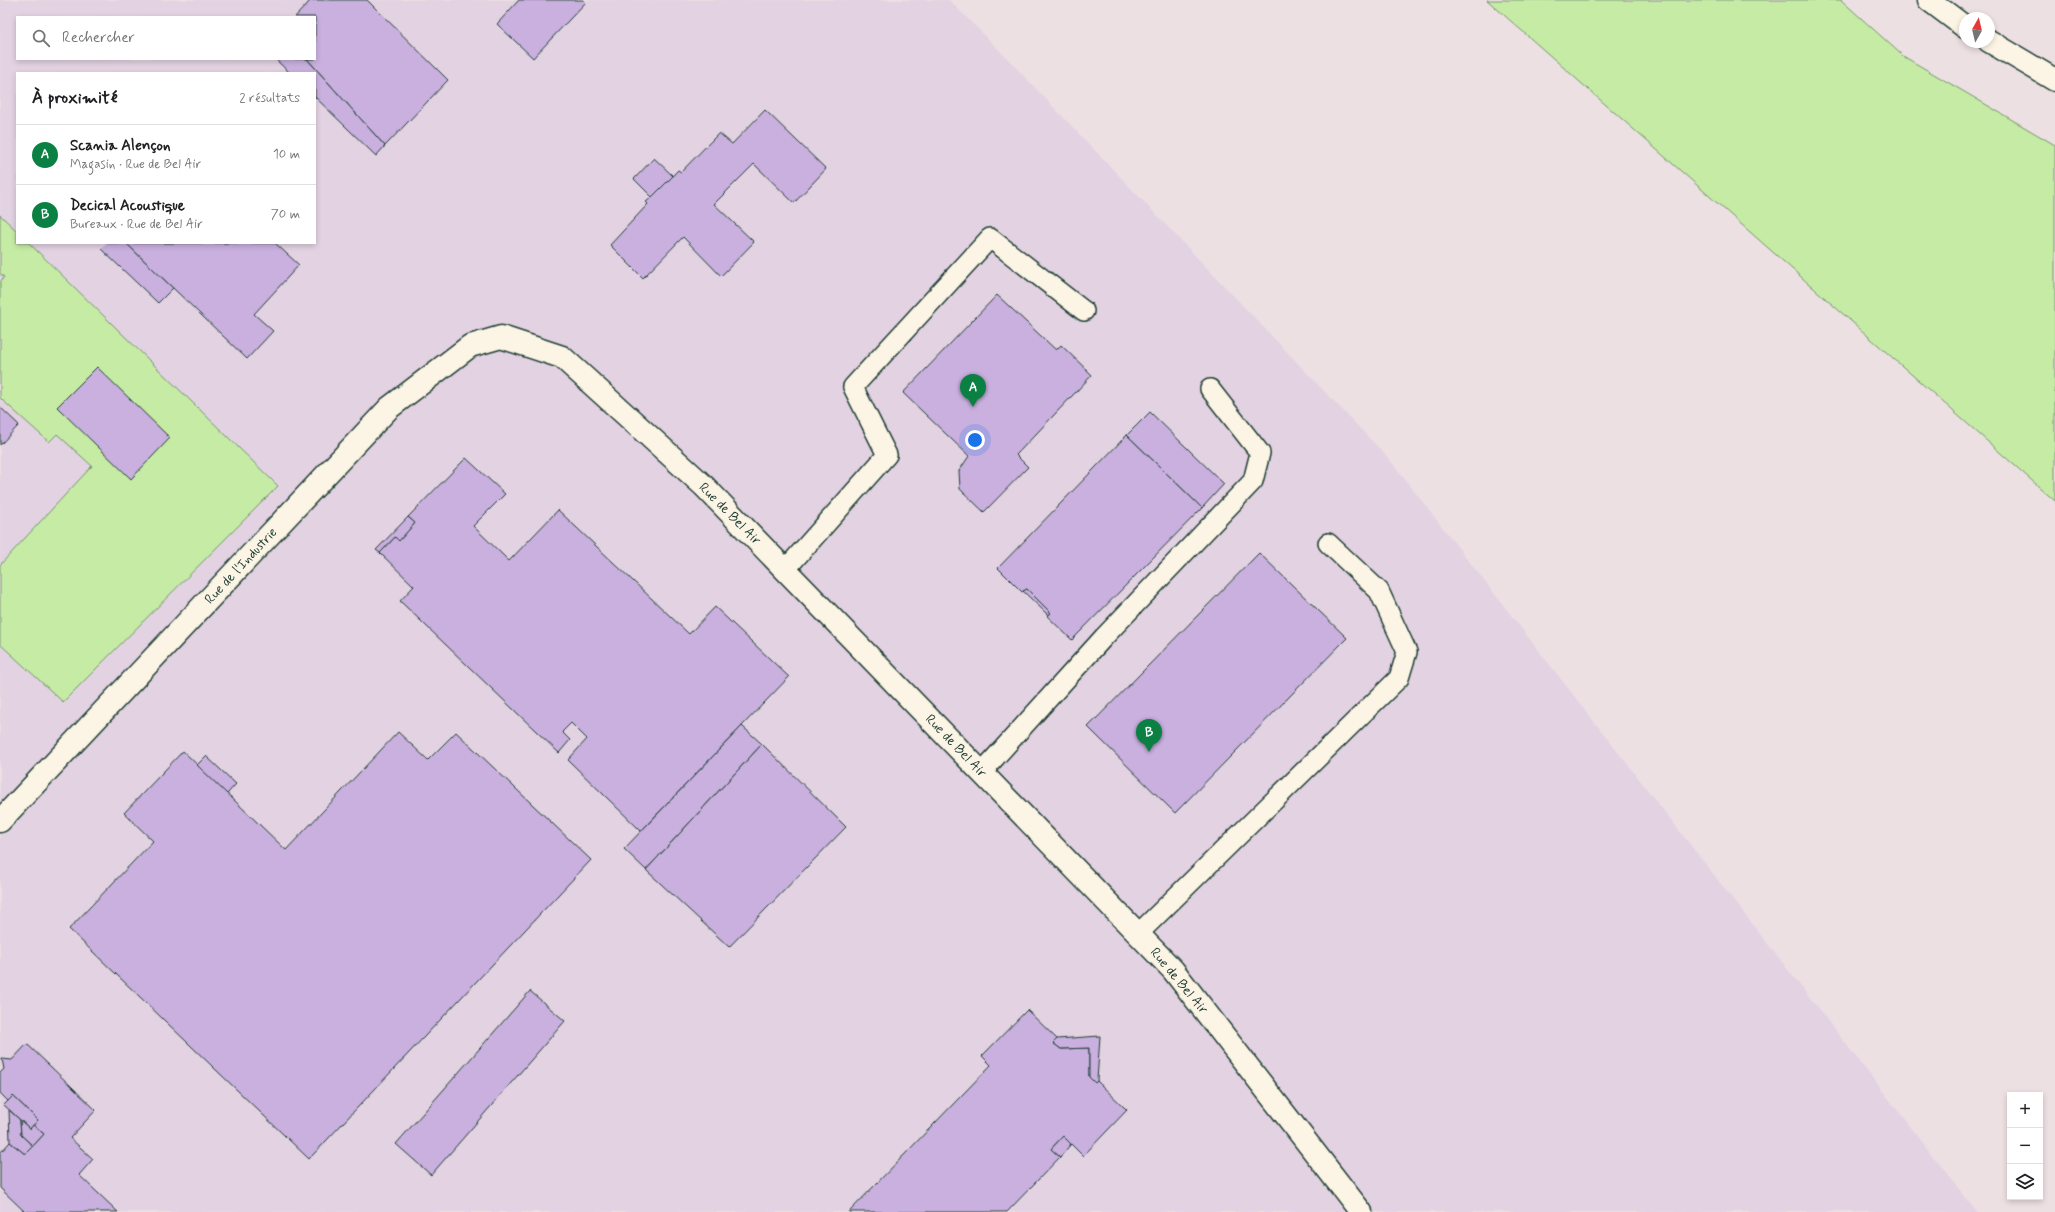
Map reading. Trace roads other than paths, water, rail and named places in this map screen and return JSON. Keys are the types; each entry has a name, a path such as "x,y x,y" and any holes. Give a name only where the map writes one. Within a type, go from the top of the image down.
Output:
{"street":[{"path":"1929,0 1959,22"},
{"path":"1995,45 2055,80"},
{"name":"Rue de Bel Air","path":"501,337 562,357 704,486 1173,970 1361,1212"},
{"name":"Rue de l'Industrie","path":"0,821 389,408 470,346 501,337"}],"lane":[{"path":"785,570 887,455 852,388 990,238 1084,311"},
{"path":"982,772 1104,637 1253,481 1260,453 1210,389"},
{"path":"1138,934 1399,678 1407,652 1379,590 1328,543"}],"place":[{"name":"Scania Alençon","path":"973,407"},
{"name":"Decical Acoustique","path":"1149,752"}]}
